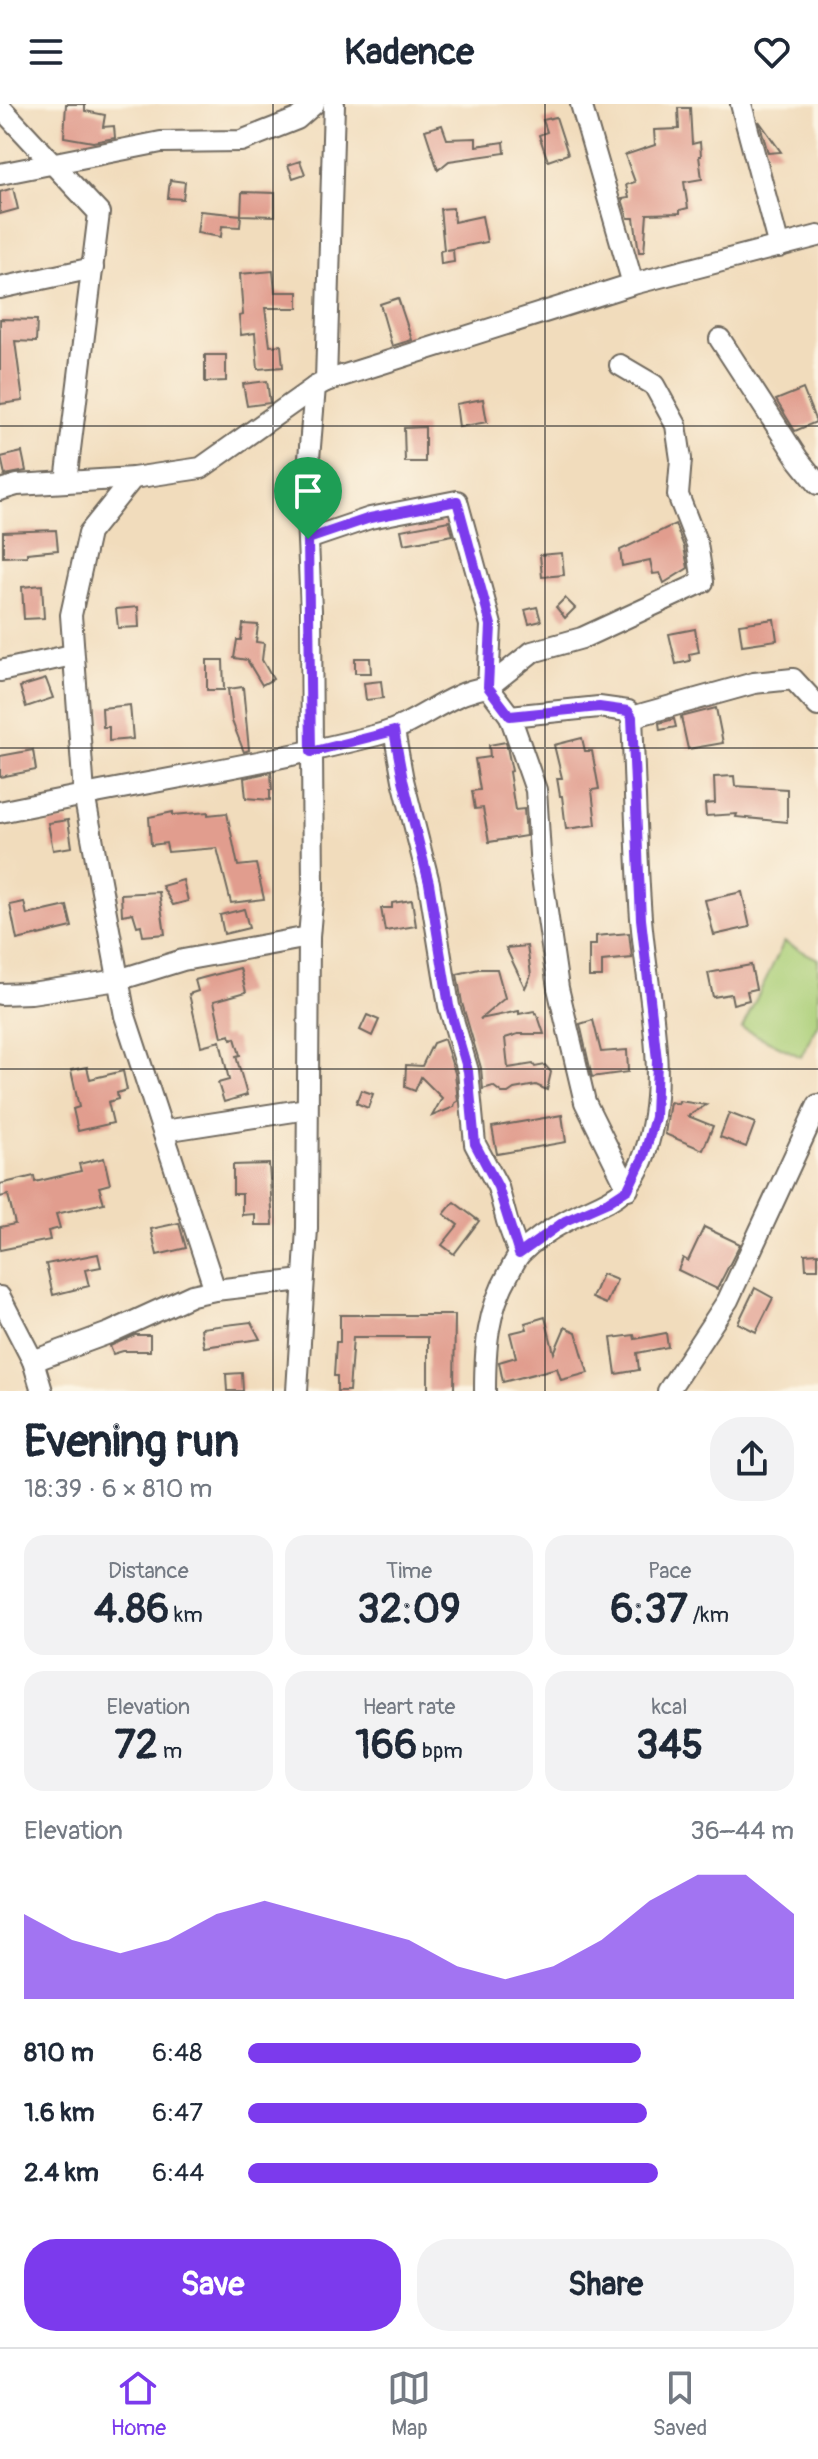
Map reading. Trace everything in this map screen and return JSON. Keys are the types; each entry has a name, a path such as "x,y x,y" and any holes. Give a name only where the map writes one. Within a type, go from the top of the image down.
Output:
{"street":[{"path":"0,174 161,142 241,141 297,119 314,104"},
{"path":"297,1391 307,1228 309,937 313,890 306,494 321,384 334,104"},
{"path":"581,104 633,284"},
{"path":"741,104 779,247"},
{"path":"0,107 99,213 66,482"},
{"path":"0,490 17,485 133,478 201,468 321,384 633,284 818,236"},
{"path":"0,288 93,268"},
{"path":"720,339 798,459 818,484"},
{"path":"0,812 311,752 394,731 468,690 488,687 532,652 582,638 703,582 697,544 678,495 681,459 676,425 654,385 620,365"},
{"path":"133,478 89,533 71,615 84,794 125,1016 215,1290"},
{"path":"308,539 370,518 457,501 491,625 488,687 510,716 536,790 541,870 558,988 585,1102 628,1189"},
{"path":"0,671 72,655"},
{"path":"632,717 754,683 793,679 818,706"},
{"path":"485,1391 485,1352 490,1316 499,1290 519,1254 565,1221 608,1202 628,1189 644,1156 655,1117 657,1060 641,919 632,717 628,711 599,707 510,716"},
{"path":"394,731 429,883 449,1006 468,1071 475,1144 498,1187 519,1254"},
{"path":"0,994 31,993 118,980 183,960 309,937"},
{"path":"668,1391 728,1300 813,1126 818,1105"},
{"path":"164,1131 307,1109"},
{"path":"33,1361 109,1333 192,1295 303,1280"},
{"path":"0,1297 33,1361 42,1391"}],"green space":[{"path":"784,942 818,959 818,1023 801,1057 742,1028"}],"building":[{"path":"66,104 85,104 85,111 105,115 103,127 114,126 115,138 93,142 64,137"},
{"path":"678,108 690,108 692,144 700,142 702,179 684,182 688,208 680,210 680,213 647,214 644,252 639,252 634,218 628,218 622,199 629,198 626,185 635,182 625,155 655,145 654,130 679,129"},
{"path":"556,117 568,154 548,161 539,135 547,132 543,120"},
{"path":"759,121 781,152 768,153"},
{"path":"442,125 447,139 476,138 476,146 504,142 505,153 449,161 438,170 425,130"},
{"path":"300,161 305,174 293,178 288,165"},
{"path":"170,180 185,182 183,199 168,198"},
{"path":"13,188 18,209 0,214 0,192"},
{"path":"242,192 275,193 275,216 241,215"},
{"path":"453,208 454,222 482,216 487,242 446,250 453,249 454,262 441,264 440,251 444,250 440,209"},
{"path":"200,211 241,215 240,227 222,226 221,237 197,233"},
{"path":"273,271 275,292 298,292 298,308 265,308 270,346 281,345 283,367 258,369 255,333 241,335 240,274"},
{"path":"398,298 412,340 392,346 380,304"},
{"path":"0,319 37,320 36,342 15,341 23,401 0,404"},
{"path":"205,355 226,355 226,381 205,382"},
{"path":"267,381 270,403 247,406 243,384"},
{"path":"803,389 816,422 795,431 776,400"},
{"path":"483,399 487,422 459,427 456,404"},
{"path":"425,427 425,462 405,462 404,428"},
{"path":"22,452 26,471 5,475 1,457"},
{"path":"449,521 453,535 404,544 401,530"},
{"path":"675,524 688,568 664,583 660,573 653,574 650,560 622,566 620,550"},
{"path":"56,530 58,550 3,557 3,532"},
{"path":"562,553 564,575 542,577 540,555"},
{"path":"42,585 44,618 24,619 22,587"},
{"path":"565,598 575,608 565,618 556,607"},
{"path":"138,607 139,627 118,628 116,609"},
{"path":"537,607 541,621 529,624 525,610"},
{"path":"774,619 777,640 742,645 739,624"},
{"path":"243,624 258,625 256,642 264,643 262,660 273,679 262,685 247,660 234,658"},
{"path":"695,629 699,652 689,654 690,661 676,664 669,634"},
{"path":"355,658 370,658 371,673 355,673"},
{"path":"207,660 223,660 224,690 207,690"},
{"path":"46,679 53,698 26,707 20,687"},
{"path":"381,681 383,698 366,700 364,683"},
{"path":"243,687 249,750 244,752 232,721 228,689"},
{"path":"130,705 133,739 109,741 109,727 103,727 102,708"},
{"path":"716,708 723,743 688,749 681,717"},
{"path":"674,719 676,727 660,730 659,723"},
{"path":"582,738 585,751 592,751 599,789 592,790 596,825 566,829 557,778 562,778 554,745"},
{"path":"506,742 515,810 524,809 526,836 489,842 483,808 475,809 472,791 480,790 475,759 490,757 489,745"},
{"path":"33,750 36,770 0,777 0,756"},
{"path":"271,772 270,800 246,798 244,778"},
{"path":"734,776 735,786 787,789 787,822 736,817 737,814 706,816 705,804 715,803 714,777"},
{"path":"173,812 173,815 227,813 238,866 256,864 264,899 231,903 217,848 168,852 166,843 151,845 149,817"},
{"path":"68,820 72,847 53,850 48,823"},
{"path":"183,880 188,901 173,905 162,886"},
{"path":"159,892 165,934 143,936 141,925 137,926 133,913 122,915 121,894"},
{"path":"742,892 750,927 714,935 705,900"},
{"path":"412,900 416,926 385,931 381,908 392,908 392,903"},
{"path":"24,902 27,915 67,906 72,927 17,940 10,905"},
{"path":"244,909 249,928 224,934 220,915"},
{"path":"629,933 632,958 602,961 602,977 589,977 589,945 596,945 596,936"},
{"path":"527,946 531,975 525,988 506,948"},
{"path":"751,965 756,989 747,991 749,1000 733,1004 731,994 713,997 708,973"},
{"path":"240,968 246,992 214,1001 222,1037 230,1035 231,1039 235,1038 240,1055 236,1056 247,1095 224,1102 218,1083 229,1080 220,1041 201,1046 189,994 198,991 195,980"},
{"path":"497,969 505,998 480,1019 519,1011 519,1014 534,1011 538,1016 544,1034 518,1034 505,1038 508,1068 545,1065 551,1072 547,1090 536,1085 508,1093 502,1093 493,1086 483,1089 481,1068 457,974"},
{"path":"367,1015 379,1020 372,1036 360,1030"},
{"path":"593,1020 601,1052 627,1050 628,1072 592,1077 580,1024"},
{"path":"444,1039 455,1073 458,1101 454,1107 432,1116 442,1098 421,1077 415,1091 405,1087 406,1065 422,1066 433,1043"},
{"path":"87,1067 90,1079 123,1071 127,1090 117,1093 118,1099 108,1102 113,1123 78,1131 73,1109 79,1107 71,1070"},
{"path":"361,1090 373,1094 368,1108 356,1103"},
{"path":"679,1101 706,1105 688,1116 713,1126 703,1150 665,1134 670,1102 678,1104"},
{"path":"729,1113 755,1123 746,1147 720,1137"},
{"path":"562,1115 566,1142 497,1154 492,1127"},
{"path":"104,1158 110,1184 99,1187 104,1203 56,1214 60,1228 48,1231 50,1240 0,1250 0,1227 15,1224 8,1195 0,1197 0,1184 34,1176 35,1182 81,1171 79,1164"},
{"path":"269,1164 273,1225 255,1225 255,1214 242,1215 242,1194 233,1194 233,1165"},
{"path":"454,1202 479,1221 454,1254 442,1245 458,1225 444,1214"},
{"path":"179,1223 186,1248 157,1255 151,1229"},
{"path":"704,1227 740,1244 717,1289 678,1270 683,1258 688,1261"},
{"path":"818,1253 818,1269 806,1269 805,1254"},
{"path":"98,1254 101,1267 85,1270 89,1286 53,1295 46,1264"},
{"path":"602,1274 617,1280 606,1304 592,1298"},
{"path":"755,1288 773,1298 756,1332 738,1323"},
{"path":"340,1315 455,1315 454,1391 428,1391 428,1337 353,1337 349,1391 337,1391 337,1376 334,1376 336,1342 340,1342"},
{"path":"545,1317 554,1353 565,1327 576,1332 588,1373 561,1380 557,1368 503,1382 499,1362 516,1357 510,1333 527,1329 525,1323"},
{"path":"251,1322 260,1339 204,1347 201,1328"},
{"path":"666,1333 668,1347 637,1353 639,1370 616,1374 611,1338 634,1335 635,1339"},
{"path":"135,1335 150,1335 150,1351 113,1354 110,1346"},
{"path":"242,1373 243,1391 227,1391 226,1374"}],"route":[{"path":"457,501 491,625 488,687 510,716 599,707 628,711 632,717 641,919 657,1060 655,1117 644,1156 628,1189 608,1202 565,1221 519,1254 498,1187 475,1144 468,1071 449,1006 429,883 394,731 311,752 308,539 370,518 457,501"}]}
